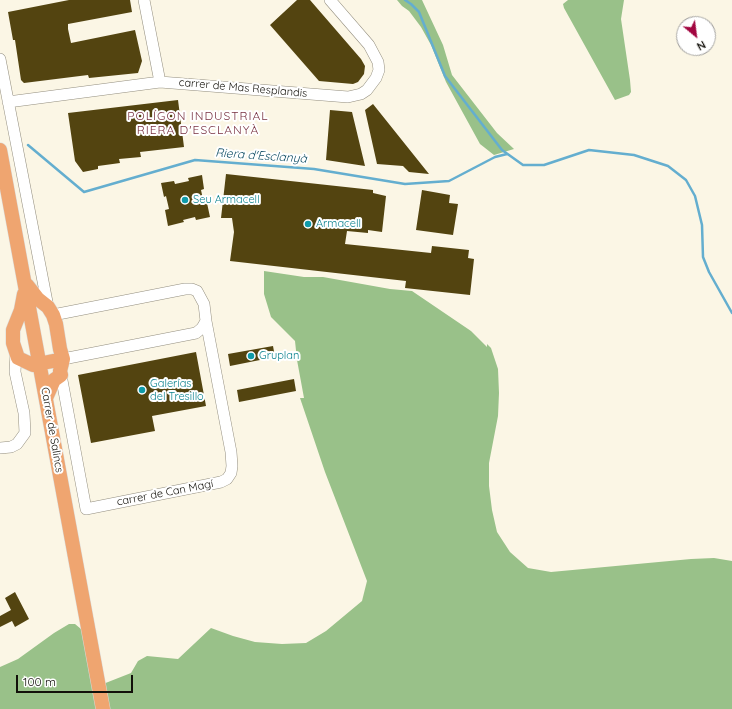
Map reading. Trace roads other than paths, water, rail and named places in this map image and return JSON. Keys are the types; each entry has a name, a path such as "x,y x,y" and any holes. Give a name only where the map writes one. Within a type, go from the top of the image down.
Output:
{"main road":[{"name":"Carrer de Salincs","path":"0,150 103,709"},
{"path":"25,281 38,299 50,311 56,324 63,358 60,375 54,380 46,396 17,355 12,343 13,330 21,310 25,281"},
{"path":"13,330 50,311"},
{"path":"17,355 33,365 63,358"}],"street":[{"path":"144,0 160,82"},
{"name":"carrer de Mas Resplandis","path":"8,102 160,82 348,97 361,94 367,90 376,78 378,62 369,45 330,0"},
{"path":"0,59 50,311"},
{"name":"carrer de Can Magí","path":"50,311 192,289 197,291 201,298 205,312 210,346 231,452 231,473 227,479 221,482 86,509"},
{"path":"63,358 196,333 202,328 206,321"},
{"path":"192,334 204,338 210,346"},
{"path":"0,448 11,447 17,444 25,433 24,413 16,372 17,355"},
{"name":"Carrer de Salincs","path":"60,375 86,509"}],"waterway":[{"path":"405,0 419,12 445,76 502,150 523,165 544,165 589,150 634,155 668,166 686,180 695,196 702,225 703,257 709,272 732,313"},
{"name":"Riera d'Esclanyà","path":"28,145 84,192 195,160 314,169 405,184 449,181 495,157 507,154"}],"place":[{"name":"Seu Armacell","path":"185,200"},
{"name":"Armacell","path":"308,224"},
{"name":"Gruplan","path":"251,356"},
{"name":"Galerías del Tresillo","path":"142,390"}],"district":[{"name":"POLÍGON INDUSTRIAL RIERA D'ESCLANYÀ","path":"198,123"}]}
